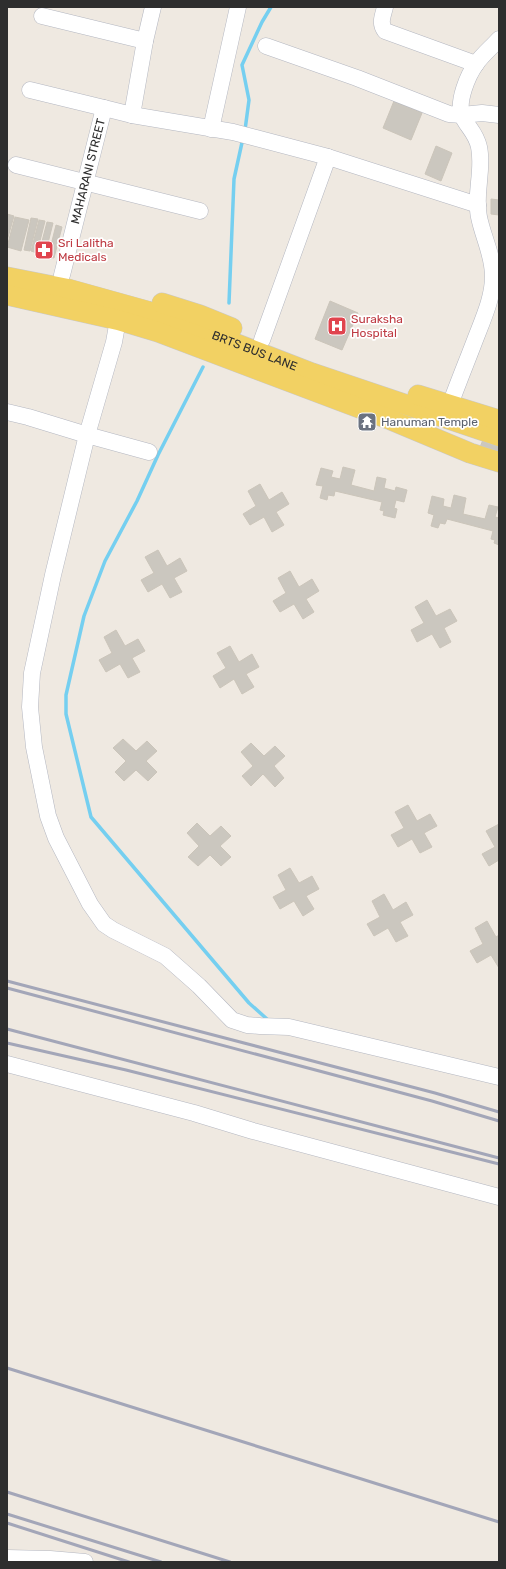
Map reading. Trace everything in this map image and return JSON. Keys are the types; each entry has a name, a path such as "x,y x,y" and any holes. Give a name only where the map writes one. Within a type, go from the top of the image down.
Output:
{"main road":[{"path":"7,266 62,276 138,295 200,315 301,357 356,376 499,420"},
{"name":"BRTS BUS LANE","path":"7,277 68,289 147,311 211,334 312,374 499,436"},
{"path":"7,295 118,320 203,348 391,420 470,453 499,462"}],"street":[{"path":"132,115 145,41 153,7"},
{"path":"211,129 238,7"},
{"path":"385,7 381,20 381,26 385,31 476,64"},
{"path":"42,16 145,41"},
{"path":"450,405 492,293 493,276 492,260 479,217 479,145 474,133 462,115 461,102 463,90 476,64 499,39"},
{"path":"266,46 358,78 449,114 462,115 482,113 499,115"},
{"path":"30,90 104,108"},
{"name":"MAHARANI STREET","path":"62,276 104,108 132,115 233,132 328,157 478,205"},
{"path":"262,340 328,157"},
{"path":"16,165 200,211"},
{"path":"118,320 114,342 87,435 53,575 32,673 30,707 34,747 48,816 56,838 90,904 104,924 165,956 199,986 232,1020 254,1026 289,1027 499,1077"},
{"path":"7,412 149,452"},
{"path":"7,1064 194,1113 253,1131 499,1197"},
{"path":"7,1558 50,1559 85,1562"}],"building":[{"path":"394,101 422,113 411,140 383,128"},
{"path":"436,146 452,153 441,181 425,174"},
{"path":"491,199 499,200 499,215 491,214"},
{"path":"7,214 14,216 7,241"},
{"path":"15,217 29,220 21,251 7,247"},
{"path":"31,218 38,219 30,251 24,250"},
{"path":"39,220 45,221 37,253 31,251"},
{"path":"47,222 53,223 45,255 39,253"},
{"path":"56,225 62,227 54,258 48,257"},
{"path":"330,301 358,313 342,350 315,339"},
{"path":"483,440 499,446 499,453 480,447"},
{"path":"343,467 355,470 351,485 374,491 377,477 386,479 384,488 395,491 396,487 407,490 404,502 396,500 394,508 397,509 395,518 383,515 384,511 380,510 382,502 335,491 334,496 328,495 327,500 320,498 323,486 316,485 321,468 333,471 331,477 340,479"},
{"path":"260,484 269,500 282,492 289,504 276,512 284,525 272,532 264,517 250,525 243,514 256,506 248,491"},
{"path":"454,495 466,498 463,514 485,519 489,505 498,507 495,517 499,518 499,545 494,543 495,540 491,539 493,531 447,519 445,524 440,523 438,528 431,526 434,515 428,513 432,496 444,499 443,506 451,508"},
{"path":"158,550 167,566 180,558 187,571 174,578 182,592 170,598 162,584 148,592 141,580 154,573 145,557"},
{"path":"290,571 299,587 312,579 319,591 306,599 314,612 303,619 294,604 280,612 273,601 286,593 278,578"},
{"path":"427,600 436,616 450,609 457,621 444,628 451,642 440,648 432,634 417,642 411,630 424,623 415,607"},
{"path":"116,630 125,646 138,639 145,651 132,658 140,672 128,678 120,664 106,672 99,660 112,653 104,637"},
{"path":"230,646 239,662 252,654 259,667 246,674 254,687 242,694 234,679 220,688 213,676 226,668 217,653"},
{"path":"123,739 136,751 147,741 157,751 146,761 157,772 148,781 136,770 124,781 115,772 126,761 113,748"},
{"path":"251,743 264,756 275,746 285,756 274,766 284,778 275,787 263,774 251,786 242,776 253,766 241,752"},
{"path":"408,805 417,821 430,814 437,826 424,833 432,847 420,853 412,839 398,847 391,835 404,828 395,812"},
{"path":"197,823 210,836 221,826 231,836 220,846 231,857 221,866 210,855 198,866 188,857 199,846 187,833"},
{"path":"499,824 499,860 489,866 482,854 495,847 486,831"},
{"path":"290,868 299,883 312,876 319,889 306,896 314,909 303,916 294,901 280,909 273,897 286,890 278,875"},
{"path":"384,894 393,910 406,902 413,915 400,922 408,936 396,942 388,928 374,936 367,924 380,917 372,901"},
{"path":"487,921 496,937 499,935 499,968 491,955 477,963 470,951 483,944 475,928"}],"waterway":[{"path":"245,130 249,100 242,65 262,22 271,7"},
{"path":"229,303 234,179 243,138"},
{"path":"203,367 158,455 137,501 105,561 84,616 66,695 66,714 91,817 249,1003 267,1019"}],"railway":[{"path":"7,981 435,1093 499,1112"},
{"path":"7,988 432,1101 499,1121"},
{"path":"7,1029 499,1158"},
{"path":"7,1043 126,1070 499,1164"},
{"path":"7,1368 499,1522"},
{"path":"7,1492 230,1562"},
{"path":"7,1514 161,1562"},
{"path":"7,1523 129,1562"}],"place":[{"name":"Sri Lalitha Medicals","path":"44,250"},
{"name":"Suraksha Hospital","path":"337,326"},
{"name":"Hanuman Temple","path":"367,422"}]}
